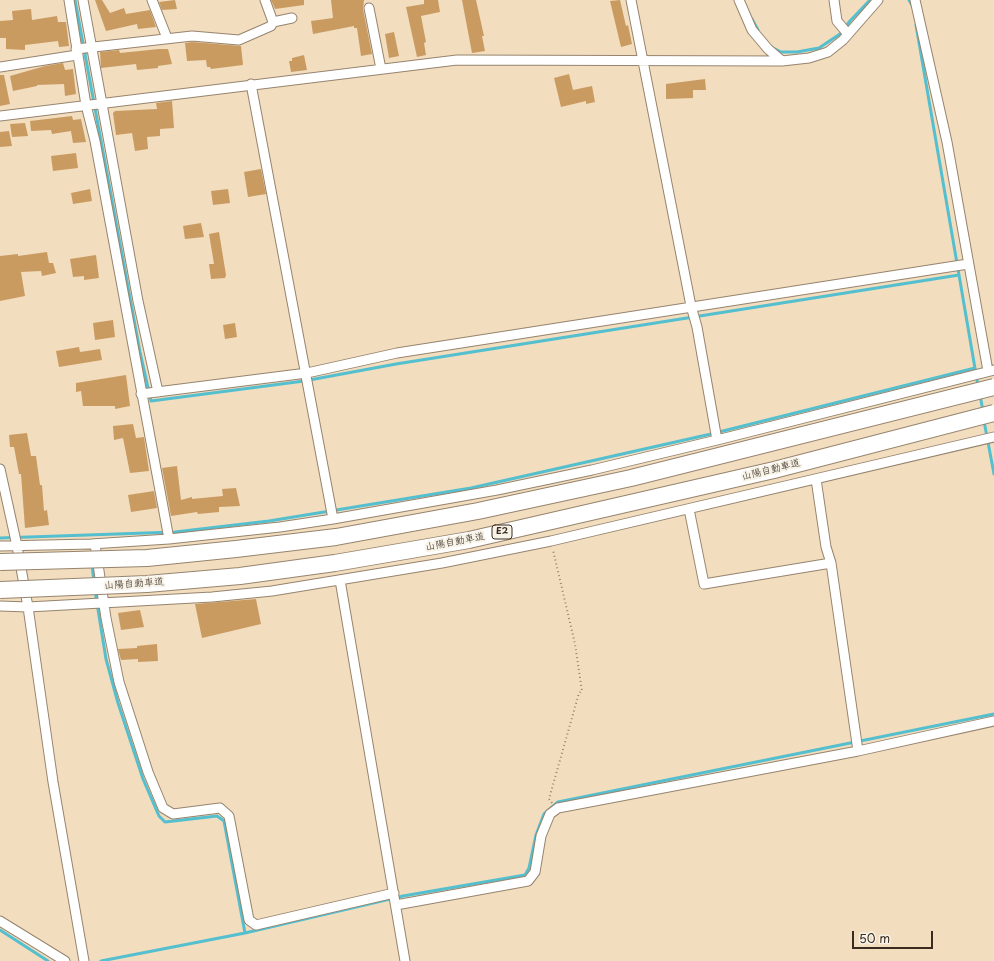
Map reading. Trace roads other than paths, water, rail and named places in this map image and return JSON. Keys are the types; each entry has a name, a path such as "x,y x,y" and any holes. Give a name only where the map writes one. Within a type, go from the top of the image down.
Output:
{"highway":[{"path":"0,562 147,558 236,550 366,531 478,511 631,478 994,388"},
{"name":"山陽自動車道","path":"0,590 147,584 240,576 335,564 469,540 774,470 994,413"}],"street":[{"path":"69,0 94,104 150,393 168,534"},
{"path":"83,0 82,50 94,104 96,149 150,393"},
{"path":"152,0 167,38"},
{"path":"265,0 273,22"},
{"path":"631,0 691,308 695,320 716,435"},
{"path":"739,0 752,30 768,49 782,61"},
{"path":"834,0 837,21 845,32"},
{"path":"0,116 251,84 457,60 782,61 809,58 828,52 845,32 878,0"},
{"path":"0,546 16,540 91,544 168,534 280,527 332,514 497,490 592,470 716,435 988,371 965,264 947,142 915,0"},
{"path":"369,8 381,69"},
{"path":"0,67 82,50 167,38 192,36 239,40 271,26 273,22 292,18"},
{"path":"251,84 271,184 283,259 308,378 332,514"},
{"path":"150,393 308,378 397,353 965,264"},
{"path":"0,606 28,607 98,604 272,591 442,563 551,541 993,437"},
{"path":"0,469 16,540 28,607 53,782 84,961"},
{"path":"816,479 826,547 831,563 857,745"},
{"path":"689,508 704,584 831,563"},
{"path":"91,544 98,604 119,682 148,772 163,808 173,814 220,808 229,816 249,920 256,925 395,898 528,881 535,872 541,836 550,814 558,808 857,745 994,721"},
{"path":"340,580 405,961"},
{"path":"0,921 60,960"}],"waterway":[{"path":"75,0 140,352 151,401 304,381 396,364 959,275 978,386"},
{"path":"773,48 781,52 797,52 819,48 840,34 870,0"},
{"path":"909,0 913,7"},
{"path":"752,19 758,30"},
{"path":"916,25 959,275"},
{"path":"0,538 175,532 269,521 471,488 711,434 975,368"},
{"path":"980,395 983,411"},
{"path":"984,421 994,474"},
{"path":"92,565 94,582"},
{"path":"95,591 106,659 118,703 143,779 159,816 165,822 217,816 224,821 245,933"},
{"path":"101,961 245,933 403,896 525,875 529,868 536,835 544,814 558,802 994,714"},
{"path":"0,930 48,961"}]}
